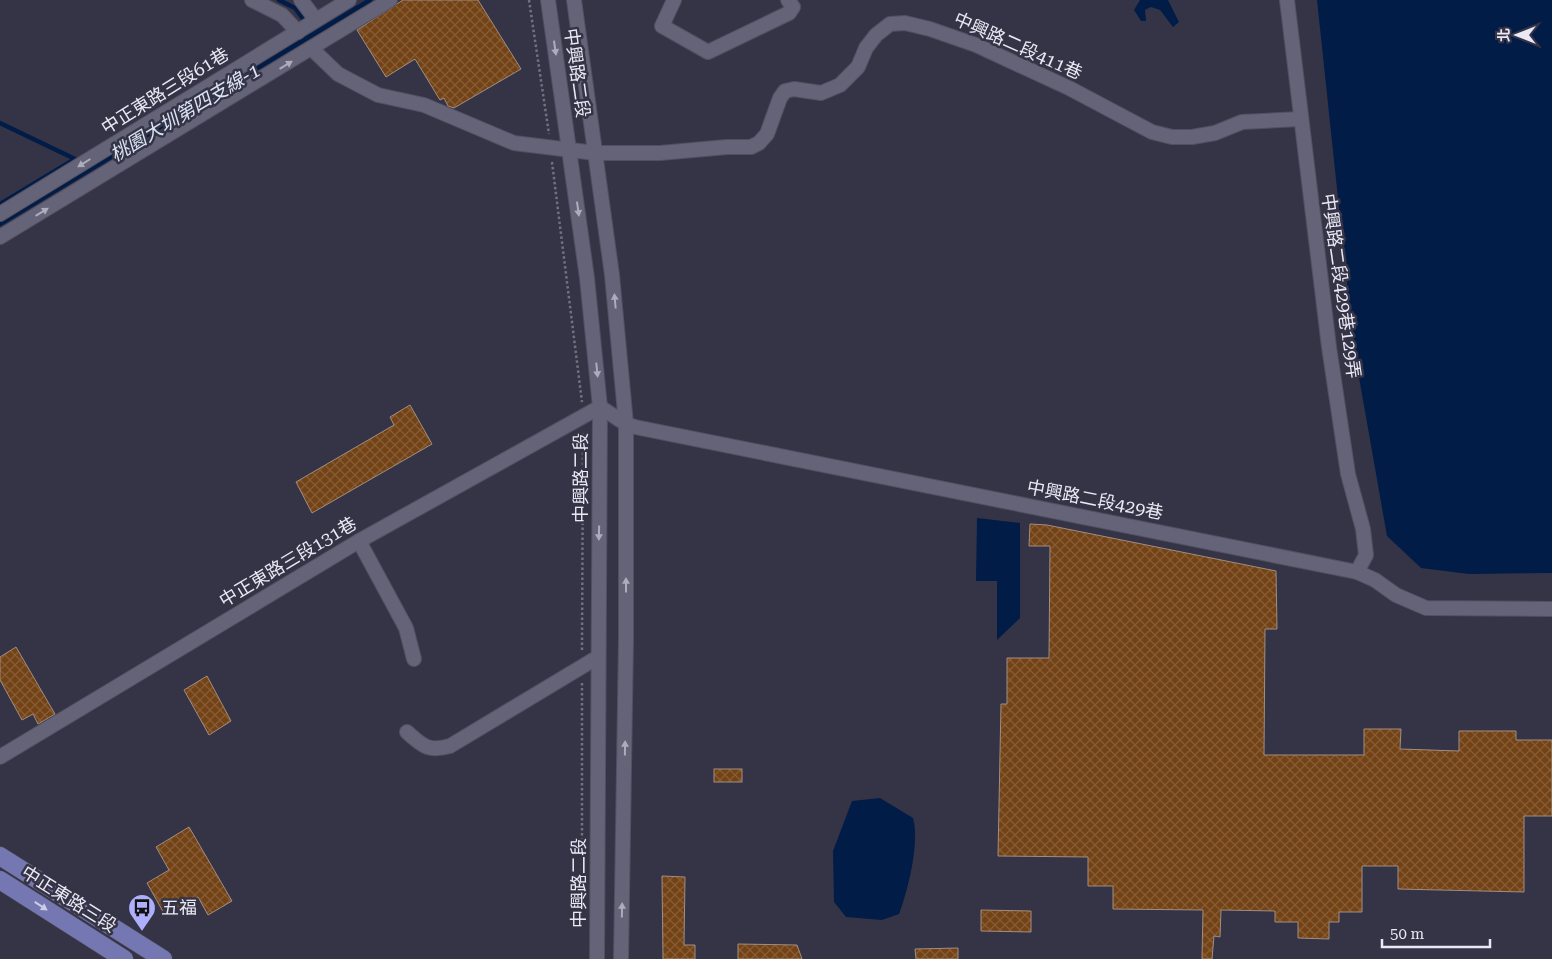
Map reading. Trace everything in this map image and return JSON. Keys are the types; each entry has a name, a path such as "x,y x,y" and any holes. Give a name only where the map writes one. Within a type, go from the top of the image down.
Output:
{"main road":[{"name":"中正東路三段","path":"0,856 163,959"},
{"name":"中正東路三段","path":"0,880 124,959"}],"street":[{"path":"252,0 282,14 298,32"},
{"path":"300,0 316,20"},
{"name":"中正東路三段61巷","path":"0,214 349,0"},
{"path":"0,238 390,0"},
{"name":"中興路二段","path":"548,0 588,278 600,407 597,959"},
{"name":"中興路二段","path":"574,0 612,275 626,424 626,640 621,959"},
{"path":"674,0 662,26 708,52 789,13 793,7 788,0"},
{"name":"中興路二段429巷129弄","path":"1287,0 1300,119 1348,474 1363,529 1366,555 1357,572"},
{"name":"中興路二段411巷","path":"595,153 660,153 727,147 751,147 759,143 767,134 780,98 785,91 794,89 821,92 840,85 858,67 866,48 876,35 890,24 930,29 976,45 1069,88 1159,134 1192,137 1215,133 1242,122 1300,119"},
{"path":"312,49 338,74 378,95 424,105 514,143 595,153"},
{"path":"600,407 626,424"},
{"name":"中正東路三段131巷","path":"0,757 359,541 600,407"},
{"name":"中興路二段429巷","path":"626,424 1357,572 1375,580 1396,595 1426,608 1552,609"},
{"path":"359,541 406,628 414,659"},
{"path":"407,732 423,746 436,750 450,746 598,658"},
{"path":"598,936 621,937"}],"path":[{"path":"529,0 550,147 582,404"},
{"path":"582,895 583,427"}],"water":[{"path":"1140,0 1168,0 1179,22 1173,27 1160,10 1151,7 1145,10 1146,21 1141,21 1134,10"},
{"path":"1317,0 1552,0 1552,573 1469,574 1421,568 1387,536 1354,349"},
{"path":"977,518 1020,523 1020,618 997,640 997,581 976,581"},
{"path":"880,798 913,818 915,828 914,853 906,892 899,914 882,920 846,917 834,902 833,851 852,801"}],"building":[{"path":"403,0 478,0 521,69 454,108 448,106 444,98 440,100 415,59 386,77 357,30"},
{"path":"410,405 432,444 312,513 296,482 394,425 390,417"},
{"path":"1030,524 1047,525 1276,571 1277,629 1265,629 1264,755 1364,755 1364,729 1401,729 1400,749 1459,751 1459,731 1516,731 1516,740 1552,740 1552,816 1524,816 1524,892 1398,889 1398,866 1362,866 1362,912 1339,912 1339,922 1329,922 1329,939 1298,938 1298,922 1275,922 1275,911 1221,910 1220,937 1214,936 1212,959 1202,959 1203,910 1113,909 1113,886 1088,886 1088,857 998,856 1001,704 1007,704 1007,658 1049,658 1050,546 1029,546"},
{"path":"16,647 55,714 38,724 33,714 22,720 0,680 0,657"},
{"path":"207,676 231,721 209,735 184,690"},
{"path":"714,769 742,769 742,782 714,782"},
{"path":"189,827 232,901 208,915 198,897 166,917 147,883 169,870 156,847"},
{"path":"662,876 685,877 684,945 695,945 695,959 663,959"},
{"path":"981,910 1031,911 1031,932 981,931"},
{"path":"738,944 797,945 802,959 738,959"},
{"path":"958,948 958,959 916,959 915,949"}],"waterway":[{"path":"279,0 295,8 304,20"},
{"name":"桃園大圳第四支線-1","path":"0,224 370,0"},
{"path":"0,123 75,159 0,204"}],"place":[{"name":"五福","path":"142,932"}]}
